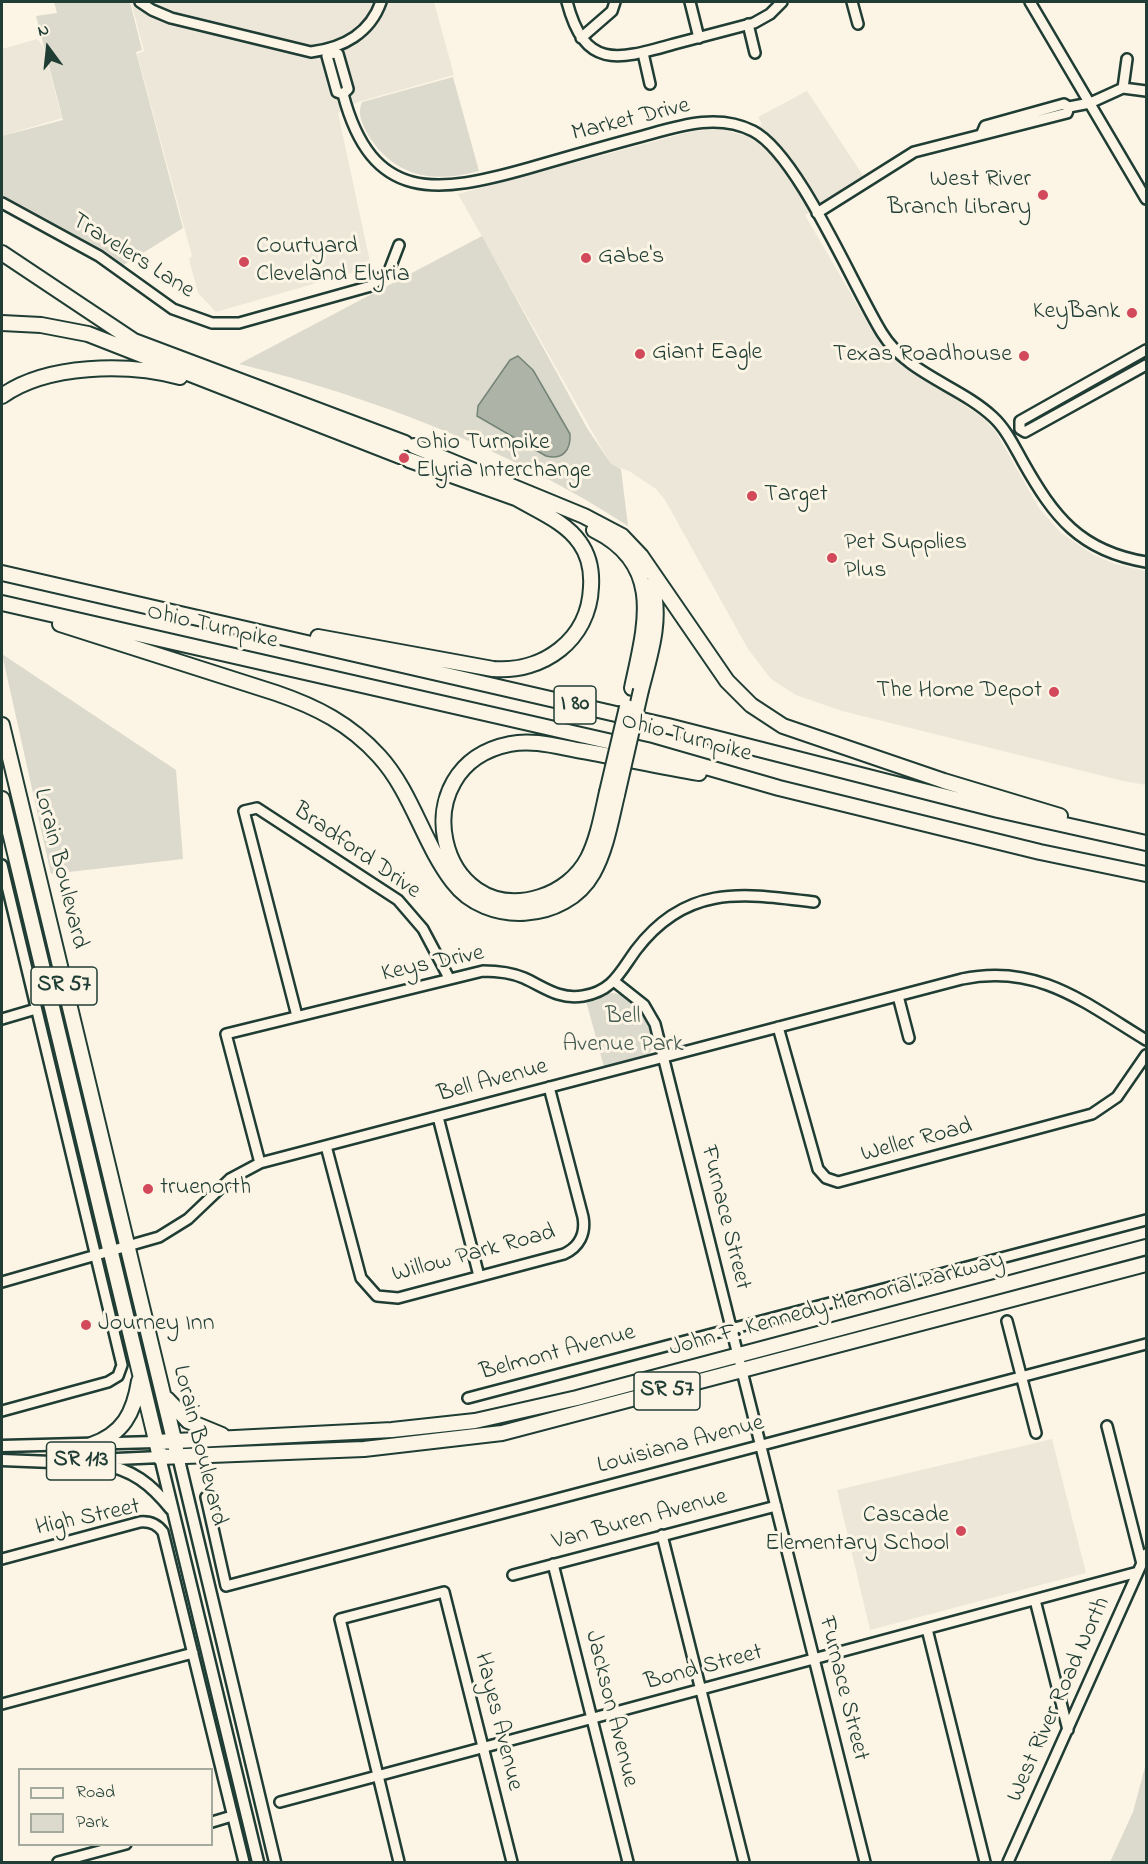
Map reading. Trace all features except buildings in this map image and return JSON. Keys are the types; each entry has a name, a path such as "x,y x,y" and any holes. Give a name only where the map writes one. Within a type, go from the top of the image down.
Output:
{"highway":[{"path":"2,253 134,341 407,451 608,527 630,542 728,681 752,705 783,726 944,781 1061,816 1146,838"},
{"path":"2,317 59,322 125,341 134,341"},
{"path":"2,323 41,325 88,334 235,392 407,451 597,531 618,544 633,563 643,584 647,609 636,689"},
{"path":"2,396 20,384 44,376 77,371 124,370 168,374 235,392"},
{"path":"162,609 493,669 507,670 533,665 556,653 580,627 589,605 591,566 580,543 571,533 516,498"},
{"path":"2,603 276,693 333,717 355,732 389,769 454,883 473,900 504,912 522,914 559,904 584,885 598,861 636,689 656,622 657,606 648,568"},
{"name":"Ohio Turnpike","path":"2,573 668,726 998,810 1146,843"},
{"name":"Ohio Turnpike","path":"2,603 647,750 779,788 1040,852 1146,874"},
{"name":"Lorain Boulevard","path":"2,725 178,1456"},
{"path":"612,794 587,860 574,877 545,896 512,900 486,894 462,875 445,845 442,815 454,783 477,759 509,744 534,742 779,788"},
{"name":"Lorain Boulevard","path":"2,799 160,1457"},
{"name":"John F. Kennedy Memorial Parkway","path":"156,1442 392,1430 475,1421 738,1355 1146,1247"},
{"name":"John F. Kennedy Memorial Parkway","path":"160,1457 364,1449 480,1437 742,1372 1146,1264"},
{"path":"91,1445 111,1436 127,1422 134,1409 140,1376"},
{"name":"SR 57","path":"159,1384 176,1411 188,1421 202,1429 233,1438"}],"main road":[{"name":"John F. Kennedy Memorial Parkway","path":"2,1446 156,1442"},
{"name":"Lorain Boulevard","path":"178,1456 275,1863"},
{"name":"Lorain Boulevard","path":"160,1457 258,1863"},
{"name":"John F. Kennedy Memorial Parkway","path":"2,1460 76,1461 160,1457"},
{"path":"76,1461 123,1469 138,1476 152,1486 174,1513"}],"street":[{"path":"140,2 171,18 311,52 331,51 353,38 364,29 381,2"},
{"path":"567,2 581,38 596,50 614,56 643,52 748,24 770,14 783,2"},
{"path":"581,38 612,11 615,2"},
{"path":"690,2 699,38"},
{"path":"852,2 858,24"},
{"path":"1030,2 1145,194"},
{"path":"748,24 755,53"},
{"name":"Market Drive","path":"331,51 327,56 337,92 343,94 352,127 367,151 392,172 423,185 442,186 477,182 682,125 726,122 756,133 775,148 817,213 884,336 892,346 921,370 976,403 1002,426 1047,503 1062,522 1102,550 1146,562"},
{"path":"643,52 650,84"},
{"path":"1123,88 1126,58"},
{"path":"817,213 905,155 982,133 989,135 1067,113 1069,108 1090,103 1123,88 1146,91"},
{"name":"Travelers Lane","path":"2,203 106,261 150,296 173,309 212,323 239,323 371,286 389,271 399,245"},
{"path":"1020,429 1020,422 1146,350"},
{"path":"1020,429 1025,432 1146,365"},
{"path":"1008,435 1020,429"},
{"name":"Bradford Drive","path":"297,1016 244,811 257,808 398,900 423,929 449,978"},
{"path":"2,865 4,887 36,1009 122,1365 118,1376 108,1382 2,1411"},
{"path":"615,982 638,948 656,929 698,902 739,894 814,902"},
{"name":"Keys Drive","path":"260,1164 226,1034 476,971 498,971 519,976 551,993 567,997 584,996 615,982"},
{"name":"Bell Avenue","path":"2,1281 149,1241 169,1232 188,1219 230,1179 260,1164 977,976 1027,977 1063,990 1146,1040"},
{"name":"Furnace Street","path":"615,982 650,1013 664,1057 865,1863"},
{"path":"898,996 909,1038"},
{"path":"2,1019 36,1009"},
{"name":"Weller Road","path":"778,1027 812,1154 818,1169 826,1178 838,1182 1092,1114 1123,1091 1146,1055"},
{"name":"Willow Park Road","path":"326,1146 361,1278 370,1291 385,1298 393,1299 564,1254 581,1238 583,1217 549,1087"},
{"path":"438,1116 479,1276"},
{"name":"Belmont Avenue","path":"468,1398 1146,1221"},
{"path":"1007,1321 1036,1433"},
{"name":"Louisiana Avenue","path":"206,1497 226,1586 1146,1344"},
{"path":"1107,1426 1140,1568"},
{"name":"Van Buren Avenue","path":"513,1575 776,1506"},
{"name":"High Street","path":"2,1559 140,1522 153,1523 163,1532 193,1653"},
{"path":"662,1535 744,1863"},
{"name":"West River Road North","path":"1008,1863 1146,1554"},
{"name":"Jackson Avenue","path":"553,1564 628,1863"},
{"name":"Bond Street","path":"280,1802 1035,1600 1140,1568"},
{"name":"Hayes Avenue","path":"378,1777 340,1619 444,1592 512,1863"},
{"path":"1035,1600 1068,1730"},
{"path":"927,1629 985,1863"},
{"path":"2,1704 193,1653 244,1863"},
{"path":"378,1777 399,1863"},
{"path":"213,1822 232,1816"},
{"path":"58,1863 96,1858 124,1846"}],"shaded area":[{"path":"131,2 434,2 454,75 358,102 338,113 370,262 365,269 216,312 198,293 189,259 192,256 137,54 144,51"},
{"path":"37,39 43,46 62,118 2,136 2,49"},
{"path":"807,91 864,177 805,215 884,351 983,418 996,432 1039,508 1061,533 1094,555 1115,564 1146,571 1146,785 842,711 796,695 771,679 748,649 665,500 656,489 629,471 611,465 458,194 693,131 722,129 742,135 762,124 758,117"},
{"path":"518,356 533,370 570,434 567,449 557,457 546,456 477,416 478,406 510,360"},
{"name":"Cascade Elementary School","path":"1052,1439 1086,1573 870,1630 837,1490"}],"green space":[{"path":"54,2 130,2 142,50 136,52 183,228 122,266 2,198 2,136 63,120 36,16 57,13"},
{"path":"453,77 479,171 446,177 430,176 402,168 377,148 367,133 360,114 362,102"},
{"path":"482,236 587,428 611,464 621,469 628,526 538,474 440,429 339,392 239,364"},
{"path":"2,654 176,770 183,859 51,874"},
{"name":"Bell Avenue Park","path":"609,993 619,994 635,1003 646,1018 656,1045 648,1055 604,1067 586,1001"},
{"path":"1146,1763 1146,1862 1110,1862 1133,1812"}],"place":[{"name":"West River Branch Library","path":"1043,195"},
{"name":"Gabe's","path":"586,258"},
{"name":"Courtyard Cleveland Elyria","path":"244,262"},
{"name":"KeyBank","path":"1132,313"},
{"name":"Giant Eagle","path":"640,354"},
{"name":"Texas Roadhouse","path":"1024,356"},
{"name":"Ohio Turnpike Elyria Interchange","path":"404,458"},
{"name":"Target","path":"752,496"},
{"name":"Pet Supplies Plus","path":"832,558"},
{"name":"The Home Depot","path":"1054,692"},
{"name":"truenorth","path":"148,1189"},
{"name":"Journey Inn","path":"86,1325"},
{"name":"Cascade Elementary School","path":"961,1531"}]}
